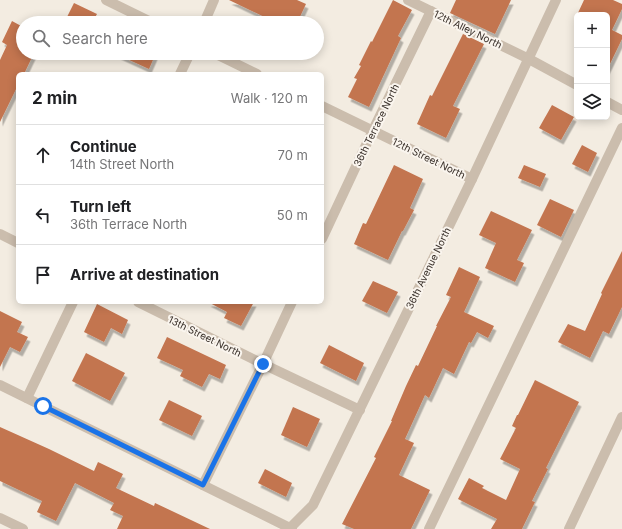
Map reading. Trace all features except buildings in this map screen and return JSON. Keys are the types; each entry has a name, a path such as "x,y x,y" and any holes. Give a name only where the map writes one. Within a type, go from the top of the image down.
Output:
{"street":[{"path":"106,0 139,16"},
{"path":"207,16 214,0"},
{"name":"12th Alley North","path":"408,0 529,59"},
{"name":"36th Avenue North","path":"290,529 313,505 472,179 556,0"},
{"name":"36th Terrace North","path":"324,235 431,11"},
{"path":"529,59 574,84"},
{"path":"181,72 187,60"},
{"path":"228,60 253,72"},
{"path":"610,104 622,110"},
{"name":"12th Street North","path":"324,107 472,179"},
{"path":"429,529 622,128"},
{"path":"0,234 16,242"},
{"path":"27,398 71,304"},
{"name":"13th Street North","path":"142,304 360,410"},
{"path":"203,485 291,304"},
{"path":"0,385 290,529"},
{"path":"569,529 622,417"},
{"path":"0,518 23,529"}],"route":[{"path":"43,406 203,485 263,364"}]}
